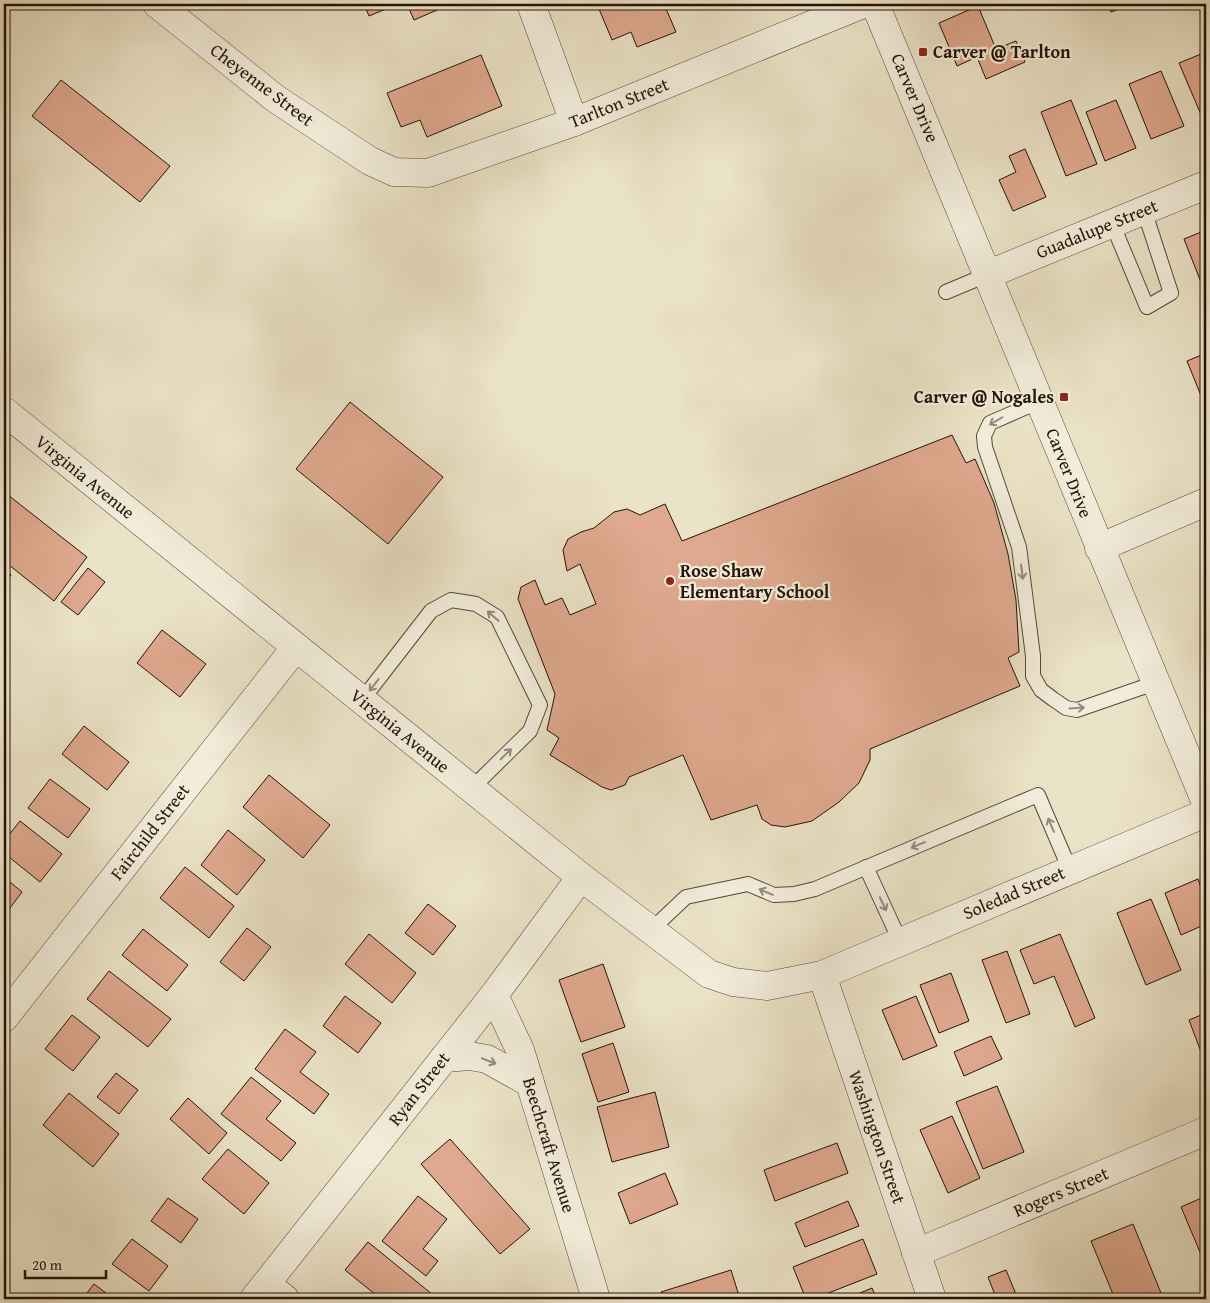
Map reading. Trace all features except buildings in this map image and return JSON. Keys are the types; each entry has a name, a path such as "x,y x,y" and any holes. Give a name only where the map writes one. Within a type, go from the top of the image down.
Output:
{"street":[{"name":"Cheyenne Street","path":"157,4 276,99 370,161"},
{"path":"531,4 574,122"},
{"name":"Tarlton Street","path":"370,161 394,172 428,173 574,122 863,4"},
{"name":"Carver Drive","path":"875,4 989,274 1099,548 1206,803"},
{"name":"Guadalupe Street","path":"989,274 1206,184"},
{"name":"Virginia Avenue","path":"5,414 581,877 709,974 733,982 767,986 822,975"},
{"path":"1099,548 1206,502"},
{"name":"Fairchild Street","path":"4,1018 296,647"},
{"name":"Soledad Street","path":"822,975 1206,814"},
{"name":"Ryan Street","path":"268,1294 581,877"},
{"name":"Washington Street","path":"822,975 932,1299"},
{"name":"Beechcraft Avenue","path":"494,995 520,1050 596,1299"},
{"path":"444,1058 470,1056 487,1059 530,1083"},
{"name":"Rogers Street","path":"916,1253 1206,1132"}],"lane":[{"path":"1112,223 1147,307 1171,293 1144,210"},
{"path":"946,292 989,274"},
{"path":"1040,401 990,423 984,436 985,446 1019,547 1033,656 1033,676 1041,690 1066,708 1078,710 1155,683"},
{"path":"362,700 431,612 451,600 476,604 497,617 540,705 530,731 472,788"},
{"path":"651,930 686,897 748,884 774,895 794,894 815,889 1038,795 1070,870"},
{"path":"866,867 900,941"}],"place":[{"name":"Carver @ Tarlton","path":"923,52"},
{"name":"Carver @ Nogales","path":"1064,397"},
{"name":"Rose Shaw Elementary School","path":"670,581"}]}
